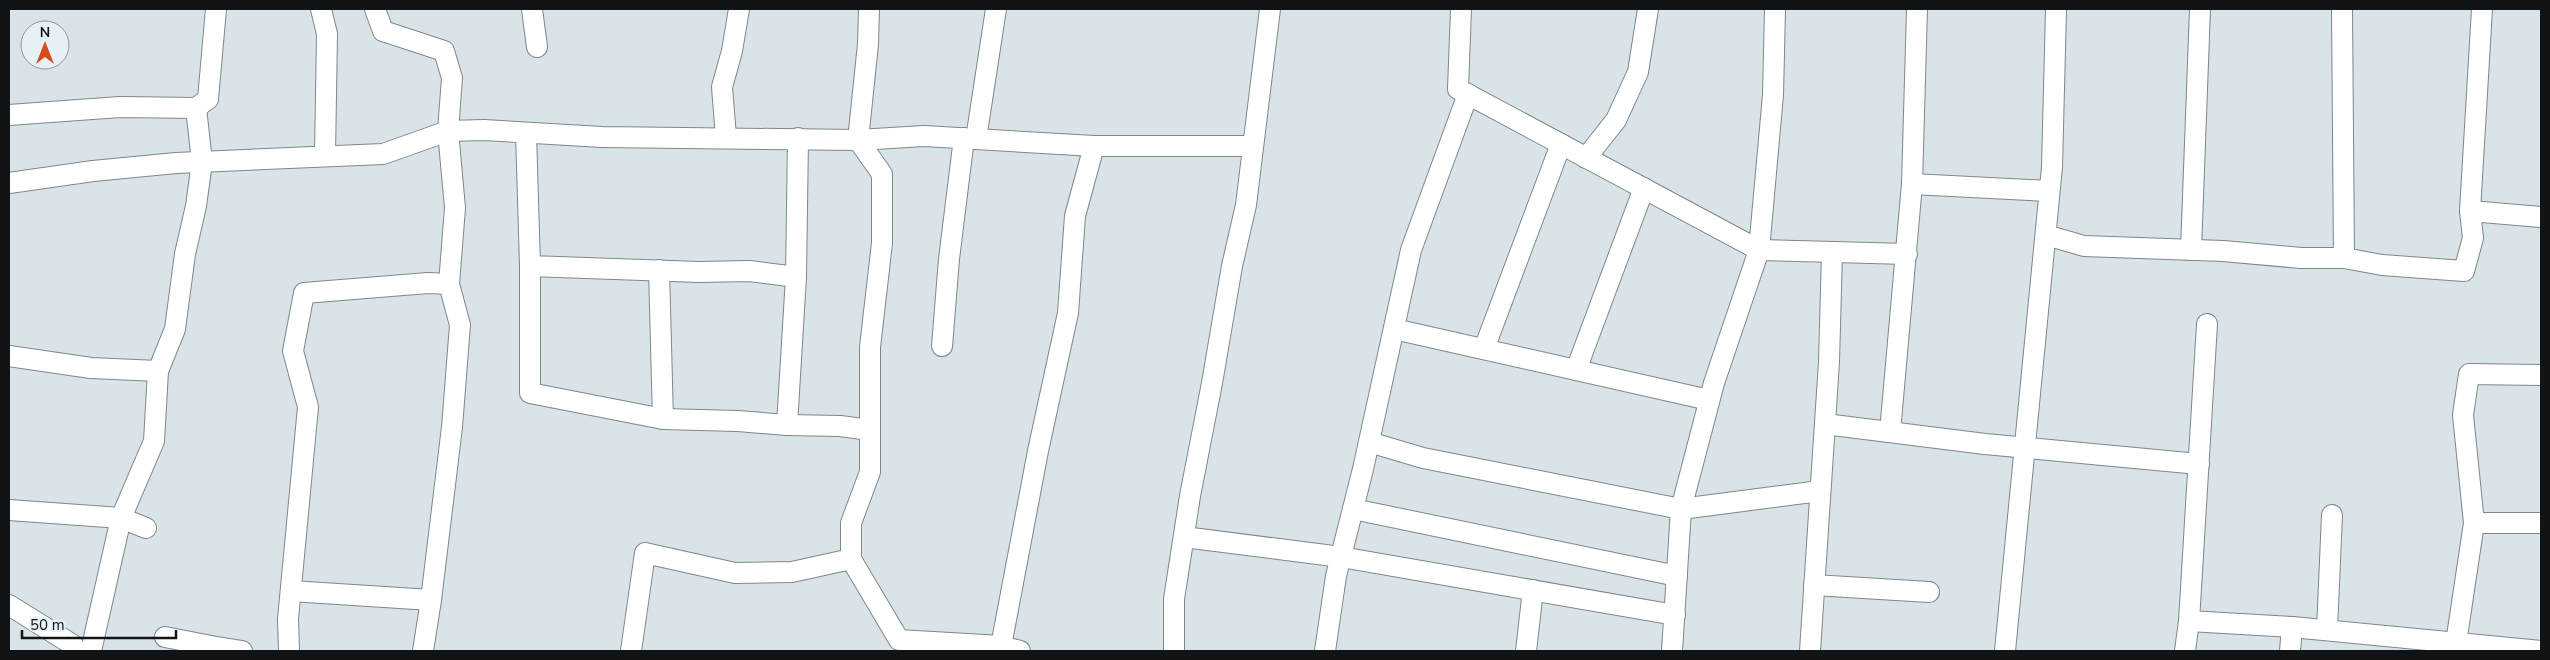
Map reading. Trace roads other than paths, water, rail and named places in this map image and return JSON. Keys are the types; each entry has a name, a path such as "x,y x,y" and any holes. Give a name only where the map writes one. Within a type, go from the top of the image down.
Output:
{"street":[{"path":"9,115 120,107 196,108 208,98 216,9"},
{"path":"321,9 327,34 325,155"},
{"path":"375,9 383,31 444,51 452,78 448,131 455,208 450,284 460,326 452,427 423,651"},
{"path":"532,9 537,47"},
{"path":"726,138 722,87 732,51 738,9"},
{"path":"870,9 858,140 882,174 882,243 870,347 870,472 851,523 851,558 900,646 1020,651"},
{"path":"942,346 948,269 970,138 996,9"},
{"path":"1174,651 1174,598 1232,266 1246,206 1270,9"},
{"path":"1461,9 1458,89 1759,250 1907,254"},
{"path":"1586,158 1616,120 1638,72 1648,9"},
{"path":"1672,651 1681,509 1709,400 1759,250 1773,96 1775,9"},
{"path":"1890,432 1912,184 1917,9"},
{"path":"2005,651 2052,167 2056,9"},
{"path":"2190,250 2200,9"},
{"path":"2342,9 2344,258"},
{"path":"2046,234 2084,246 2190,250 2283,257 2344,258 2382,265 2464,271 2473,238 2470,211 2482,9"},
{"path":"1325,651 1341,557 1369,442 1411,250 1468,94"},
{"path":"91,651 121,518 154,441 158,371 175,329 185,254 196,206 202,162 196,108"},
{"path":"9,183 93,171 202,162 325,155 383,154 448,131 484,130 602,138 798,138 858,140 924,136 1094,146 1253,146"},
{"path":"526,133 530,266 530,394 663,419 840,426 870,430"},
{"path":"787,425 796,277 798,138"},
{"path":"1484,349 1561,144"},
{"path":"999,650 1038,450 1068,314 1075,216 1094,146"},
{"path":"1912,184 2049,192"},
{"path":"1576,370 1644,188"},
{"path":"2470,211 2541,217"},
{"path":"1810,651 1825,424 1832,252"},
{"path":"530,266 749,271 796,277"},
{"path":"659,270 663,419"},
{"path":"289,651 288,619 308,408 293,351 304,293 428,283 450,284"},
{"path":"2185,651 2189,621 2206,324"},
{"path":"1394,329 1709,400"},
{"path":"9,356 91,368 158,371"},
{"path":"2456,643 2474,523 2462,415 2469,374 2541,375"},
{"path":"1825,424 1985,444 2024,446 2198,464"},
{"path":"1369,442 1423,458 1681,509 1820,490"},
{"path":"1353,509 1677,576"},
{"path":"9,510 121,518 146,528"},
{"path":"2327,630 2332,516"},
{"path":"2474,523 2541,523"},
{"path":"1184,537 1341,557 1675,615"},
{"path":"631,651 644,553 735,572 792,572 851,558"},
{"path":"1814,585 1929,592"},
{"path":"1526,651 1533,590"},
{"path":"291,591 431,600"},
{"path":"9,605 73,645 76,651"},
{"path":"2189,621 2292,627 2541,651"},
{"path":"2290,651 2292,627"},
{"path":"165,638 210,649 242,651"}]}
